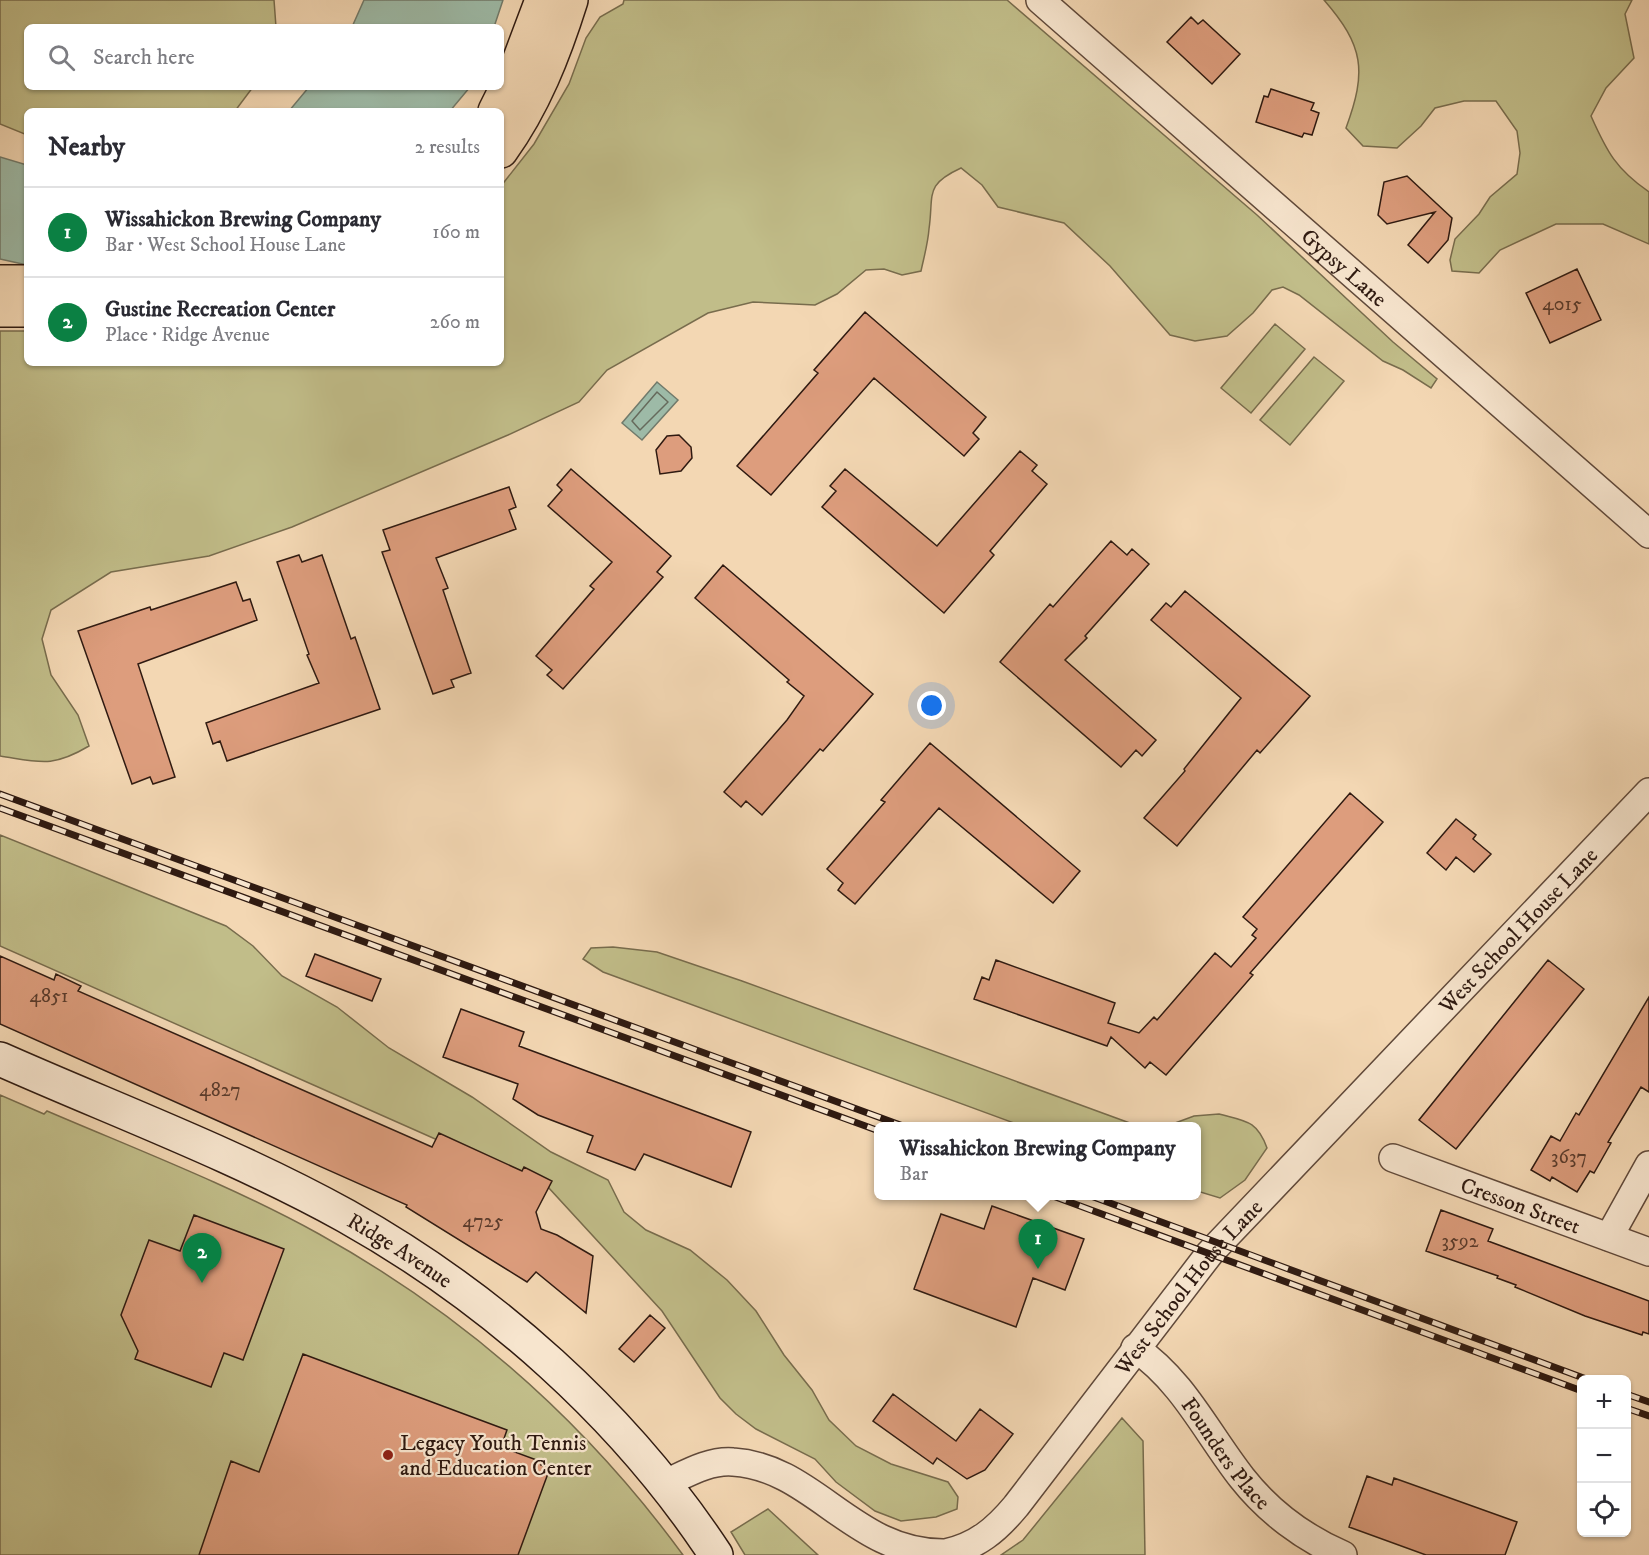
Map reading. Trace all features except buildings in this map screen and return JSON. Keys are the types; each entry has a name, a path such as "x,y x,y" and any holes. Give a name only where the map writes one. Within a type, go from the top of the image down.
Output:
{"main road":[{"path":"496,108 516,69 542,0"},
{"path":"504,147 514,133 542,80 571,0"},
{"path":"0,282 24,282"},
{"path":"0,310 24,310"},
{"name":"Ridge Avenue","path":"0,1059 279,1182 392,1243 477,1302 554,1368 621,1433 664,1484 716,1555"}],"street":[{"name":"Gypsy Lane","path":"1040,0 1649,534"},
{"name":"West School House Lane","path":"664,1484 716,1462 745,1463 775,1473 850,1529 885,1549 916,1555 952,1551 987,1536 1002,1523 1187,1280 1242,1217 1649,792"},
{"name":"Cresson Street","path":"1393,1158 1649,1252"},
{"path":"1609,1236 1649,1165"},
{"name":"Founders Place","path":"1135,1348 1152,1360 1188,1398 1241,1477 1261,1500 1330,1553"}],"shaded area":[{"path":"0,0 274,0 276,24 24,24 24,90 251,90 237,108 24,108 24,134 0,124"},
{"path":"624,0 1007,0 1257,215 1393,342 1437,379 1431,388 1403,370 1383,361 1299,295 1283,287 1272,290 1253,313 1227,336 1195,341 1170,335 1110,266 1064,223 998,207 982,185 961,168 941,180 933,192 928,240 921,271 902,275 884,269 866,270 837,294 815,305 753,302 708,313 607,370 579,402 508,435 292,527 209,556 111,572 51,610 42,639 51,675 78,715 89,746 65,758 46,762 0,756 0,331 24,331 24,366 504,366 504,182 534,144 569,84 586,38 600,17 623,4"},
{"path":"1324,0 1632,0 1625,14 1634,58 1606,88 1591,116 1602,140 1620,167 1649,192 1649,244 1603,224 1556,224 1500,250 1479,273 1452,271 1450,260 1455,239 1479,214 1490,197 1517,174 1520,153 1517,131 1496,101 1464,101 1435,108 1421,126 1397,148 1363,146 1346,128 1357,90 1358,60 1347,31"},
{"path":"1275,324 1305,349 1251,413 1221,388"},
{"path":"1314,357 1344,381 1290,445 1260,420"},
{"path":"0,835 226,926 253,946 282,976 337,1007 389,1048 472,1097 551,1152 608,1180 624,1212 646,1230 690,1250 727,1280 756,1311 784,1355 812,1390 829,1420 856,1446 891,1464 948,1482 958,1497 957,1509 936,1517 901,1521 875,1511 836,1482 815,1459 756,1429 736,1414 720,1398 662,1311 547,1186 442,1142 0,946"},
{"path":"613,947 657,952 1127,1122 1011,1122 603,972 583,959 591,948"},
{"path":"0,1095 44,1114 47,1111 253,1200 319,1234 372,1265 423,1299 472,1335 563,1416 645,1506 683,1555 0,1555"},
{"path":"1219,1114 1243,1120 1259,1132 1267,1148 1245,1180 1220,1198 1201,1192 1201,1122 1178,1122 1194,1116"},
{"path":"1122,1418 1143,1441 1145,1555 1001,1555 1023,1540"},
{"path":"768,1509 818,1555 745,1555 731,1532"}],"water":[{"path":"364,0 503,0 495,24 353,24"},
{"path":"306,90 468,90 452,108 292,108"},
{"path":"0,157 24,164 24,264 0,259"},
{"path":"657,382 678,400 642,440 622,423"}],"railway":[{"path":"0,794 892,1122"},
{"path":"0,808 874,1129"},
{"path":"1064,1200 1577,1389"},
{"path":"1102,1200 1577,1376"},
{"path":"1631,1396 1649,1402"},
{"path":"1631,1410 1649,1416"}],"place":[{"name":"Wissahickon Brewing Company","path":"1038,1269"},
{"name":"Gustine Recreation Center","path":"202,1283"},
{"name":"Legacy Youth Tennis and Education Center","path":"388,1455"}]}
